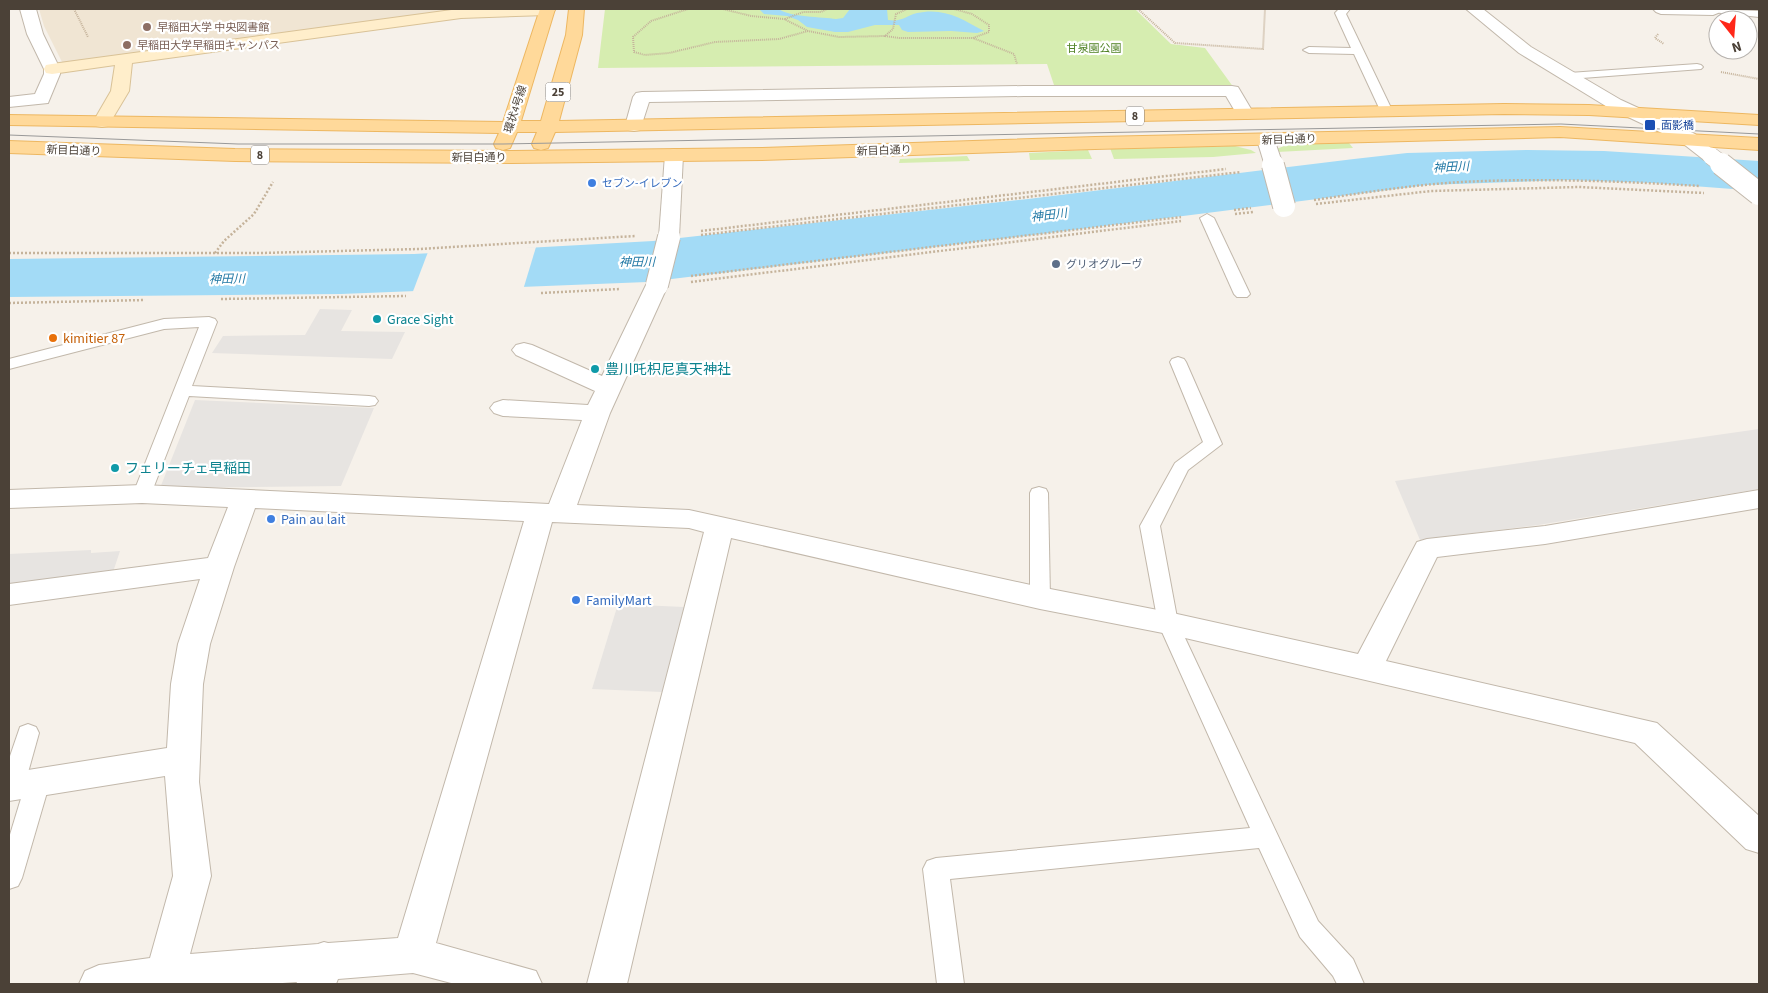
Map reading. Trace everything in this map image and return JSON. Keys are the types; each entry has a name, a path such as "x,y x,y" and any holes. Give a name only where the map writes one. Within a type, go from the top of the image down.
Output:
{"main road":[{"name":"環状4号線","path":"547,9 510,128 502,144 512,157 542,144 574,35 577,9"},
{"name":"新目白通り","path":"9,120 510,128 1504,109 1632,112 1759,120"},
{"name":"新目白通り","path":"9,148 235,155 512,157 674,155 1560,132 1688,138 1759,144"}],"street":[{"path":"9,102 42,99 52,69 35,34 28,9"},
{"path":"52,69 461,13 547,9"},
{"path":"1474,9 1525,50 1632,112 1688,138 1759,195"},
{"path":"1661,9 1713,10"},
{"path":"102,122 120,91 124,59"},
{"path":"634,126 642,97 1024,91 1232,91 1245,114"},
{"path":"1266,140 1284,207"},
{"path":"413,955 550,513 656,285 669,236 674,155"},
{"path":"524,350 608,388"},
{"path":"502,408 597,413"},
{"path":"9,499 142,494 689,519 1040,598 1168,623 1645,732 1759,838"},
{"path":"165,974 192,876 182,782 187,684 194,644 219,567 245,498"},
{"path":"1366,669 1428,549 1545,535 1759,499"},
{"path":"608,984 719,527"},
{"path":"9,594 219,567"},
{"path":"20,786 183,759"},
{"path":"100,984 165,974 320,972 413,955 522,984"}],"lane":[{"path":"1345,9 1340,13 1386,110"},
{"path":"1310,50 1358,51"},
{"path":"1569,76 1697,67"},
{"path":"1207,218 1242,294"},
{"path":"9,364 164,324 209,322 142,494"},
{"path":"1178,362 1213,444 1181,467 1150,526 1168,623 1309,928 1343,968 1350,984"},
{"path":"182,391 368,401"},
{"path":"1039,493 1040,598"},
{"path":"9,878 28,733"},
{"path":"950,984 936,869 1268,837"}],"path":[{"path":"688,9 651,21 633,37 634,52 645,55 669,53 715,42 780,39 808,32"},
{"path":"723,9 751,16 784,19 808,32 838,37 973,38 989,32 989,26 972,14 954,9"},
{"path":"784,19 803,12 821,12 828,9"},
{"path":"885,36 893,29 896,14 907,9"},
{"path":"1138,9 1175,43 1263,49 1265,9"},
{"path":"973,38 1014,54 1024,91"},
{"path":"1697,67 1759,79"},
{"path":"9,253 215,253 419,249 669,236 1237,168"},
{"path":"700,236 1248,171"},
{"path":"215,253 224,241 254,214 278,176"},
{"path":"541,293 694,282"}],"shaded area":[{"name":"早稲田大学早稲田キャンパス","path":"39,9 467,9 63,64 44,26"},
{"path":"320,309 352,310 341,331 405,332 392,359 212,353 223,336 305,335"},
{"path":"195,400 374,408 341,486 160,488"},
{"path":"1759,429 1759,489 1538,525 1420,540 1395,481"},
{"path":"91,550 91,553 120,551 113,572 9,586 9,554"},
{"path":"618,604 684,607 662,692 592,689"}],"green space":[{"name":"甘泉園公園","path":"605,9 1135,9 1171,44 1205,48 1234,88 1055,88 1047,64 598,68"},
{"path":"1349,143 1353,148 1277,152 1276,149 1290,144"},
{"path":"1235,146 1256,153 1213,157 1114,159 1110,148"},
{"path":"1088,150 1092,159 1030,160 1029,153"},
{"path":"967,156 970,161 899,163 900,159"}],"water":[{"path":"759,9 779,9 790,14 836,19 843,18 850,9 887,9 888,20 901,19 917,13 936,12 952,15 984,31 977,33 951,31 908,32 902,30 899,25 875,25 848,32 835,32 807,27 798,20 787,16 764,14"},
{"name":"神田川","path":"1528,150 1604,151 1759,161 1759,191 1653,183 1569,180 1427,185 647,282 341,294 9,297 9,259 414,254 653,241 1028,199 1407,153"}],"pier":[{"path":"536,247 523,290 412,294 428,252"}],"tram line":[{"path":"9,135 238,144 503,144 1561,124 1759,134"}],"place":[{"name":"早稲田大学 中央図書館","path":"147,27"},
{"name":"早稲田大学早稲田キャンパス","path":"127,45"},
{"name":"面影橋","path":"1650,125"},
{"name":"セブン-イレブン","path":"592,183"},
{"name":"グリオグルーヴ","path":"1056,264"},
{"name":"Grace Sight","path":"377,319"},
{"name":"kimitier 87","path":"53,338"},
{"name":"豊川吒枳尼真天神社","path":"595,369"},
{"name":"フェリーチェ早稲田","path":"115,468"},
{"name":"Pain au lait","path":"271,519"},
{"name":"FamilyMart","path":"576,600"}]}
